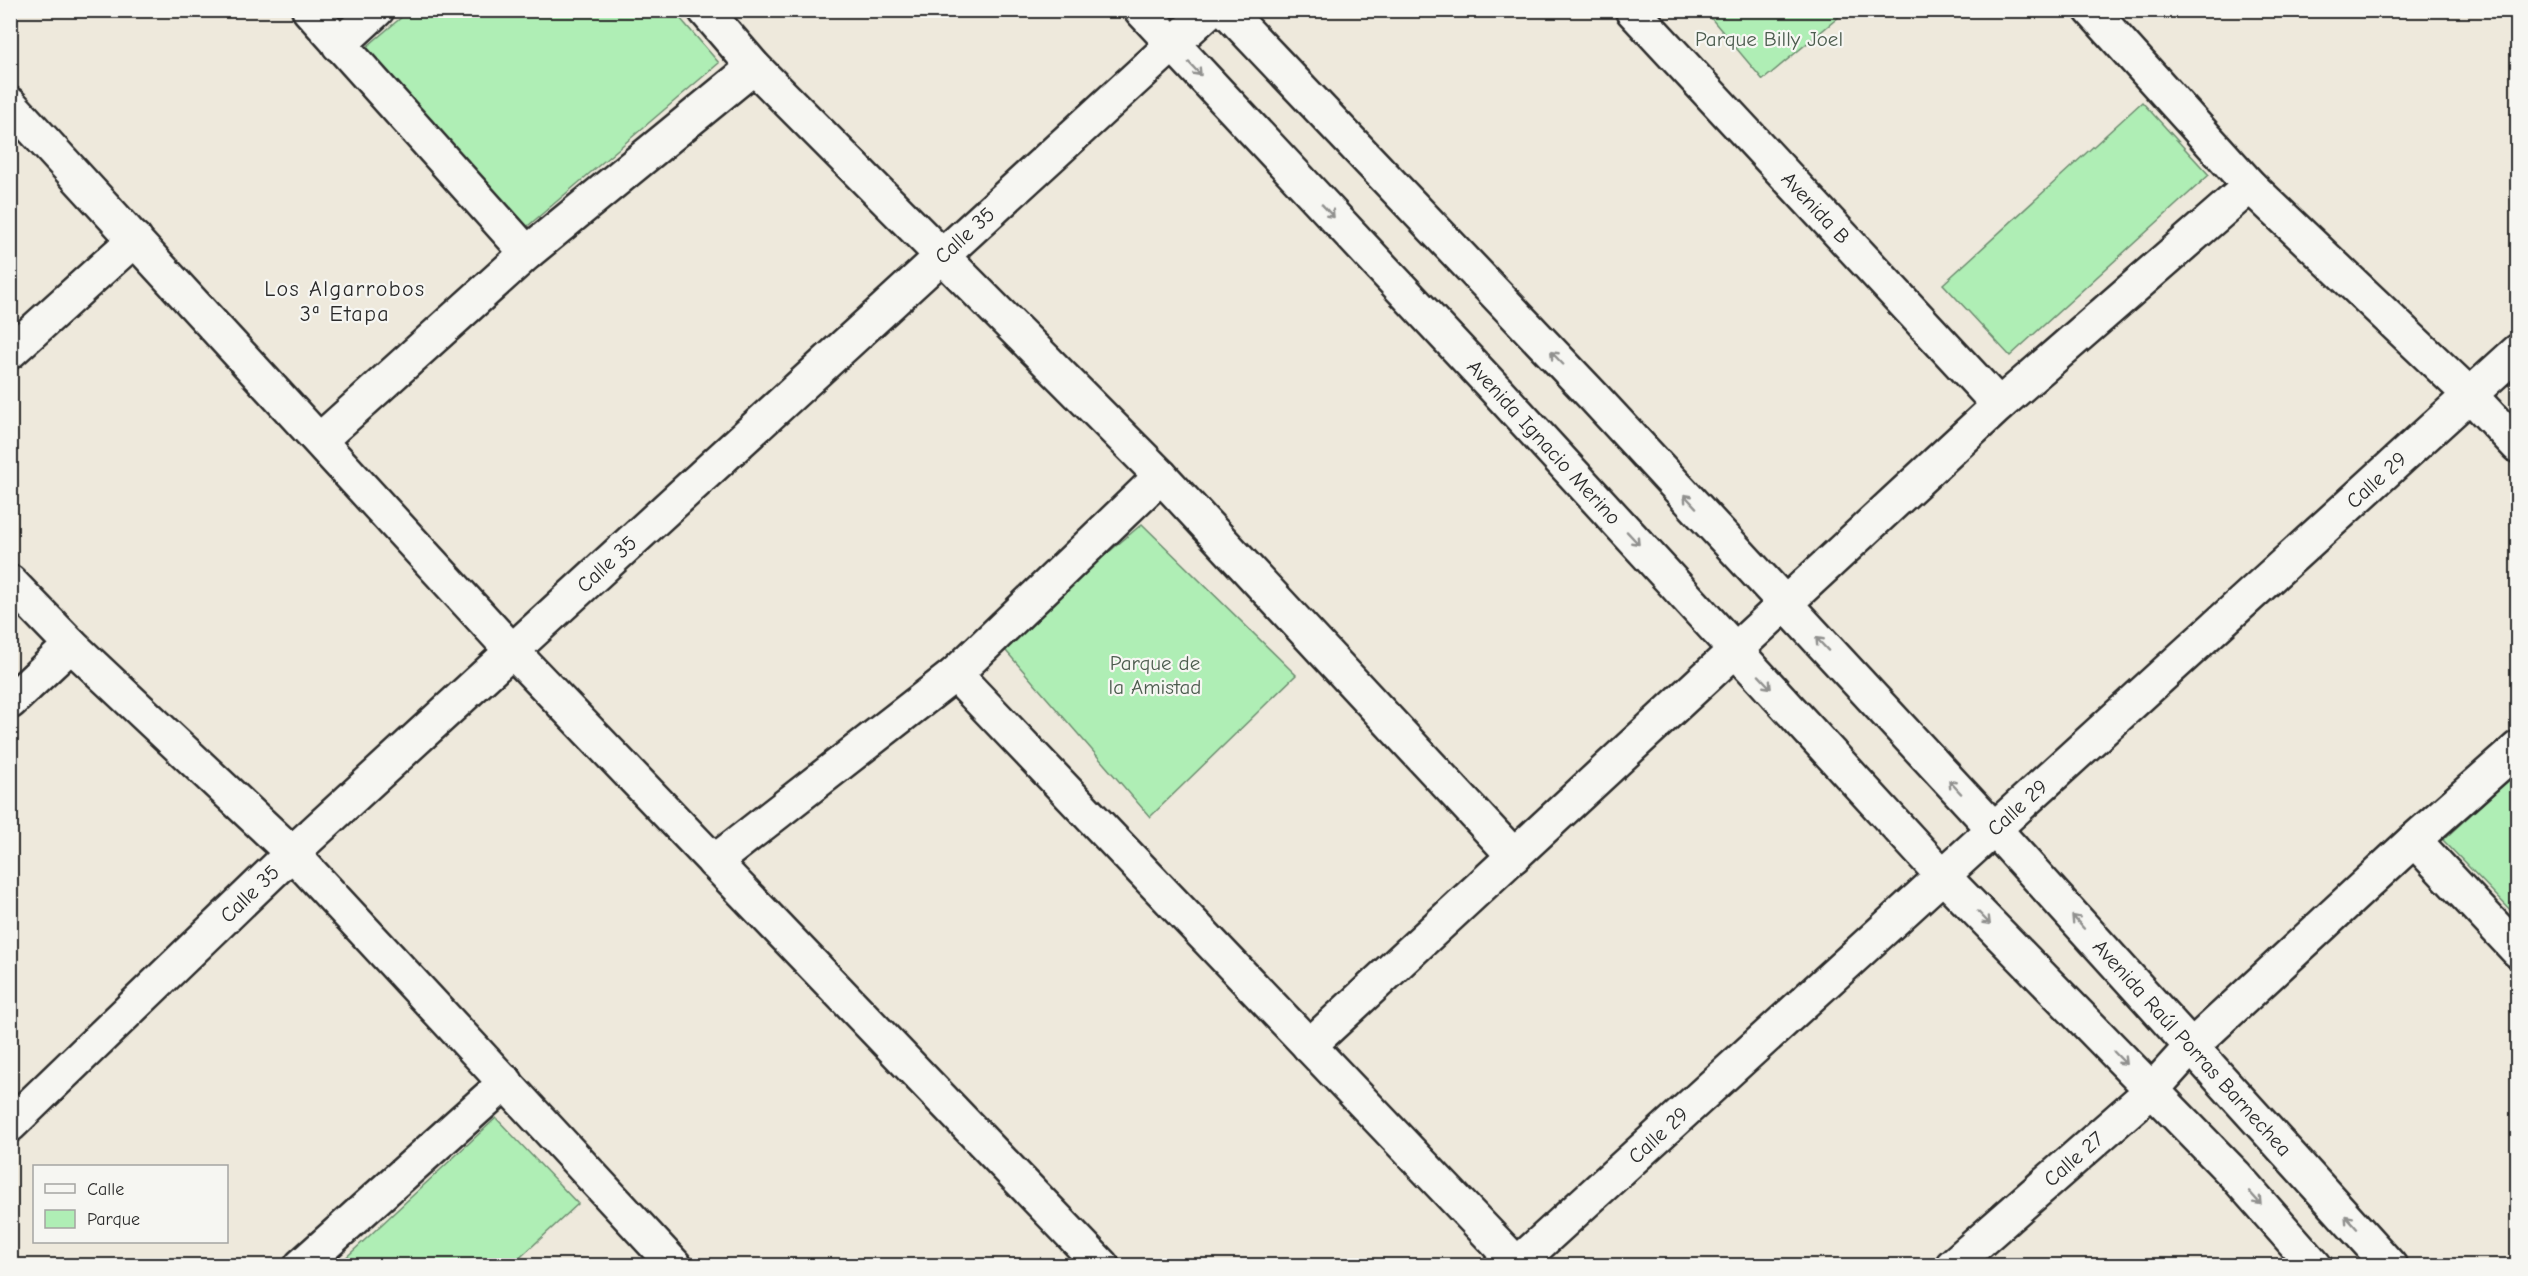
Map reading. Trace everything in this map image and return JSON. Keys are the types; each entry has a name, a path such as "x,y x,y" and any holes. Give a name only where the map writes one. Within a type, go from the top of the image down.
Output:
{"street":[{"path":"309,10 527,253"},
{"path":"339,45 377,10"},
{"path":"705,10 754,67 1161,476 1514,856"},
{"name":"Avenida Ignacio Merino","path":"1141,10 1943,876"},
{"name":"Calle 35","path":"10,1125 292,853 1210,10"},
{"path":"1226,10 1600,404 1995,830"},
{"path":"2091,10 2250,186 2471,396 2517,446"},
{"name":"Avenida B","path":"1640,13 1999,405"},
{"path":"320,440 527,253 754,67"},
{"path":"10,104 513,652 714,862 1087,1261"},
{"path":"1309,1046 1999,405 2250,186"},
{"path":"10,352 135,239"},
{"name":"Calle 29","path":"1517,1265 2471,396 2517,351"},
{"path":"714,862 955,674 1161,476"},
{"path":"10,582 71,645 292,853 675,1266"},
{"path":"10,702 71,645"},
{"path":"955,674 1517,1265"},
{"name":"Calle 27","path":"1952,1266 2152,1090 2191,1047 2414,840 2517,748"},
{"name":"Avenida Raúl Porras Barnechea","path":"1995,830 2390,1266"},
{"path":"2414,840 2517,951"},
{"path":"1943,876 2235,1175 2315,1266"},
{"path":"301,1266 506,1082"}],"green space":[{"path":"673,10 719,63 522,231 364,49 409,11"},
{"name":"Parque Billy Joel","path":"1705,11 1846,11 1763,80"},
{"path":"2142,102 2209,175 2010,356 1943,284"},
{"name":"Parque de la Amistad","path":"1142,524 1296,675 1150,817 1000,644"},
{"path":"2517,772 2518,917 2443,840"},
{"path":"496,1118 578,1204 512,1265 338,1265"}],"district":[{"name":"Los Algarrobos 3ª Etapa","path":"345,302"}]}
